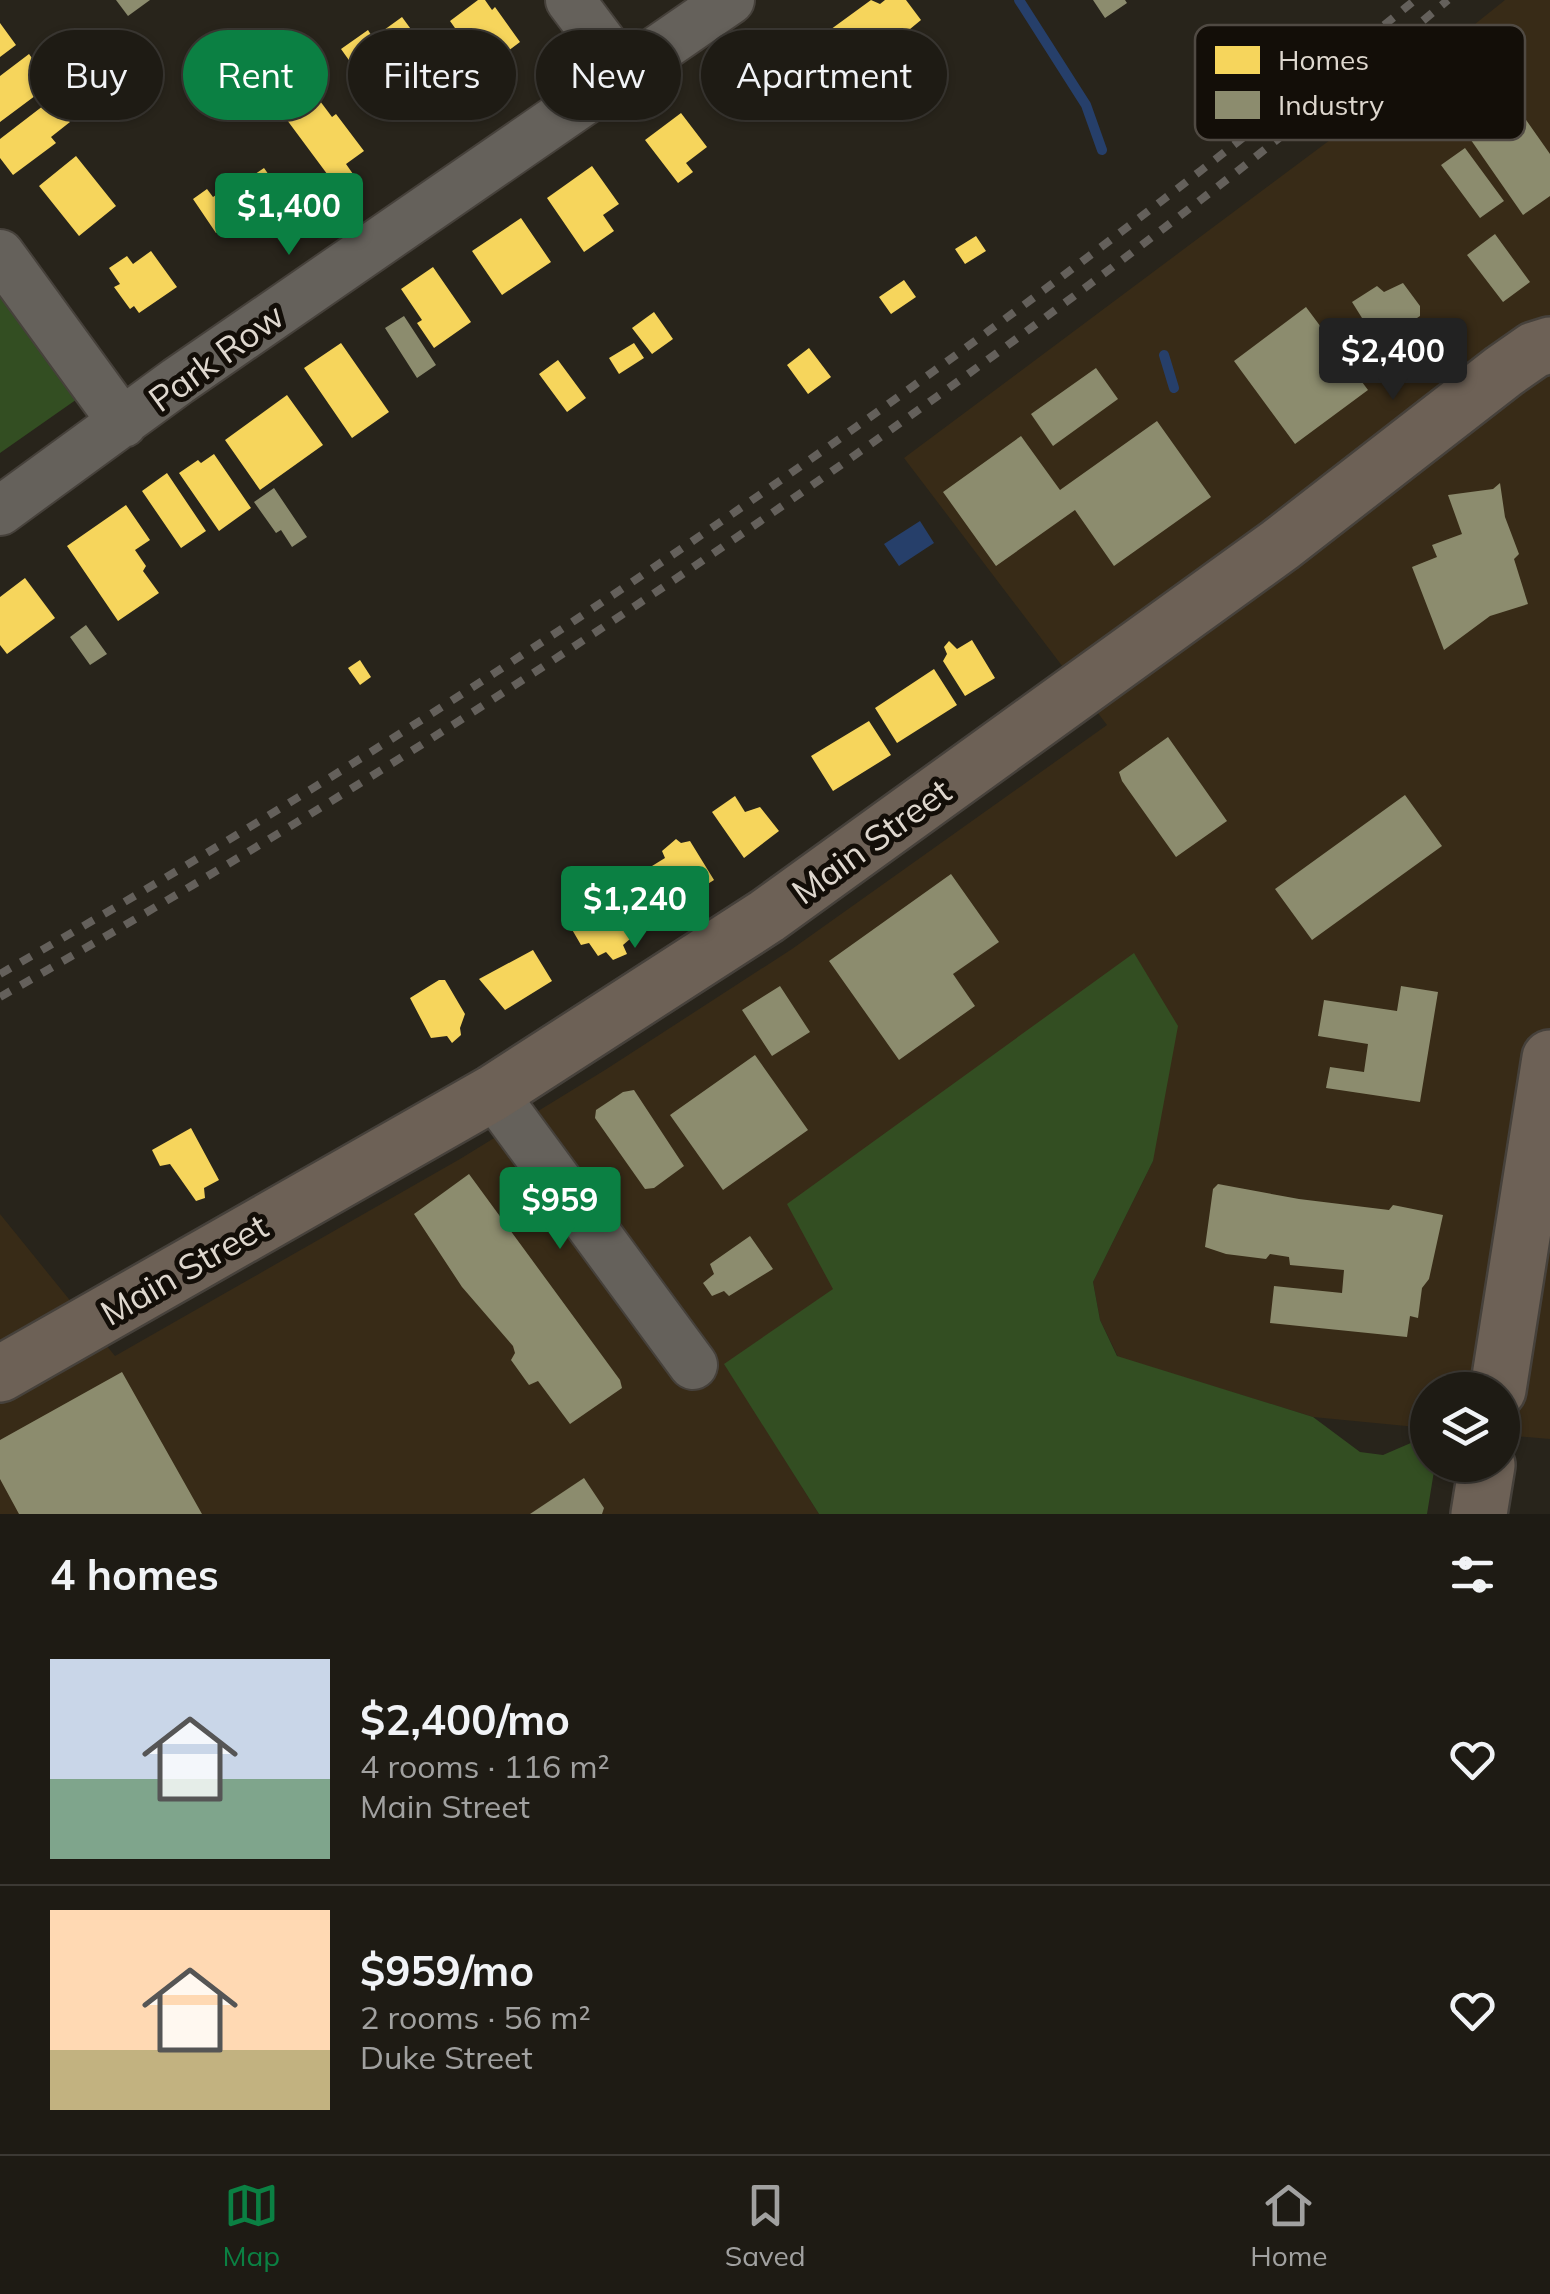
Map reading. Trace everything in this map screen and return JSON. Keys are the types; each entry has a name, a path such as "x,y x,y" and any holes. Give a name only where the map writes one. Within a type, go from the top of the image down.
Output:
{"main road":[{"name":"Main Street","path":"0,1374 493,1094 767,916 1280,545 1504,371 1534,350 1550,345"},
{"path":"1501,1372 1550,1058"},
{"path":"1479,1514 1484,1482"}],"street":[{"path":"570,0 592,30"},
{"name":"Park Row","path":"681,33 730,0"},
{"name":"Park Row","path":"0,511 555,120"},
{"path":"0,254 123,423"},
{"path":"493,1094 693,1365"}],"shaded area":[{"path":"1505,0 1550,0 1550,1439 1520,1436 1520,1372 1410,1372 1410,1426 1313,1417 1118,1357 1100,1320 1093,1282 1153,1161 834,1289 725,1364 819,1514 0,1514 0,1214 115,1356 460,1159 605,1070 792,949 1107,725 904,458 1330,140 1525,140 1525,25 1474,25"}],"green space":[{"path":"0,286 80,397 0,453"},
{"path":"1134,953 1178,1026 1153,1161 1093,1282 1100,1320 1117,1356 1313,1417 1360,1452 1383,1455 1410,1443 1410,1482 1432,1482 1427,1514 819,1514 724,1364 833,1289 787,1204"}],"water":[{"path":"920,521 934,543 899,566 884,544"}],"building: Homes":[{"path":"478,0 485,0 511,30 456,30 450,21"},
{"path":"871,0 880,4 885,0 906,0 921,20 909,30 830,30"},
{"path":"402,17 412,30 384,30"},
{"path":"0,23 16,45 0,57"},
{"path":"30,55 30,100 0,122 0,76"},
{"path":"328,112 332,117 336,114 364,151 346,164 353,174 336,186 287,120 328,120"},
{"path":"681,113 707,147 686,163 693,172 678,183 645,140 672,120 681,120"},
{"path":"30,116 30,120 70,122 51,137 56,143 13,175 0,158 0,139"},
{"path":"76,156 116,206 79,236 39,186"},
{"path":"592,166 619,204 603,215 614,231 584,252 547,198"},
{"path":"264,168 288,202 252,228 243,215 216,233 193,199 207,189 213,197 231,185 233,189"},
{"path":"521,218 551,262 502,295 472,251"},
{"path":"976,236 986,251 965,264 955,249"},
{"path":"151,251 177,287 139,313 134,306 130,309 114,287 120,284 109,268 127,256 133,264"},
{"path":"433,267 471,322 434,348 417,323 422,320 401,289"},
{"path":"904,280 916,297 891,314 879,297"},
{"path":"654,312 673,339 652,354 632,328"},
{"path":"341,343 389,412 352,438 304,368"},
{"path":"634,343 644,358 619,374 609,358"},
{"path":"809,348 831,377 808,394 787,365"},
{"path":"558,360 586,398 567,412 539,374"},
{"path":"287,395 323,445 260,490 225,440"},
{"path":"214,454 251,508 219,531 179,473"},
{"path":"167,473 206,531 181,548 142,491"},
{"path":"126,505 150,540 135,550 146,566 143,571 159,593 118,621 67,546"},
{"path":"25,578 55,618 7,654 0,645 0,597"},
{"path":"972,640 995,678 965,696 943,661 947,654 944,647 949,641 957,649"},
{"path":"360,660 371,677 360,685 348,668"},
{"path":"934,669 957,705 897,743 875,708"},
{"path":"869,721 891,755 833,791 811,756"},
{"path":"735,796 745,812 760,807 779,831 744,858 712,812"},
{"path":"676,839 681,843 690,841 714,880 684,899 671,882 663,886 652,866 665,858 662,851"},
{"path":"596,891 602,891 630,939 623,945 627,954 613,960 606,952 598,956 589,943 581,945 563,914"},
{"path":"533,950 552,981 505,1010 479,979"},
{"path":"445,980 465,1014 461,1035 452,1043 447,1036 431,1038 410,998"},
{"path":"191,1128 219,1180 204,1188 205,1198 196,1201 170,1164 160,1166 152,1150"}],"building: Industry":[{"path":"116,0 150,0 128,16"},
{"path":"1093,0 1125,0 1127,3 1105,18"},
{"path":"1525,118 1550,154 1550,196 1523,215 1471,140 1525,140"},
{"path":"1465,148 1504,201 1480,218 1441,165"},
{"path":"1495,234 1530,282 1503,302 1467,255"},
{"path":"1403,283 1420,306 1420,316 1411,322 1427,349 1401,365 1384,337 1377,342 1352,302 1377,286 1384,292"},
{"path":"1306,307 1368,390 1295,444 1234,361"},
{"path":"404,316 436,365 417,378 385,328"},
{"path":"1096,368 1118,399 1053,446 1031,414"},
{"path":"1157,421 1211,497 1114,566 1075,510 996,566 943,492 1021,436 1060,490"},
{"path":"1500,483 1505,517 1519,554 1514,559 1528,604 1490,616 1444,650 1412,567 1437,557 1432,545 1462,534 1448,495 1493,489"},
{"path":"274,488 307,537 292,547 281,530 276,533 254,502"},
{"path":"86,625 107,654 90,665 70,637"},
{"path":"1168,737 1227,821 1176,857 1119,772"},
{"path":"1405,795 1442,846 1312,940 1275,889"},
{"path":"951,874 999,942 953,974 975,1006 899,1060 829,961"},
{"path":"780,986 810,1032 772,1056 742,1010"},
{"path":"1401,986 1438,992 1420,1102 1326,1088 1330,1067 1364,1072 1368,1044 1318,1036 1324,1000 1397,1011"},
{"path":"755,1055 808,1130 723,1190 670,1115"},
{"path":"634,1090 684,1166 654,1188 645,1189 595,1118 596,1110 623,1092"},
{"path":"469,1174 620,1380 622,1388 570,1424 538,1381 529,1385 511,1360 513,1346 462,1287 414,1214"},
{"path":"1218,1184 1299,1199 1389,1210 1393,1205 1443,1215 1429,1279 1422,1288 1418,1318 1410,1316 1407,1337 1270,1323 1274,1286 1342,1293 1344,1270 1290,1265 1289,1257 1270,1254 1266,1259 1205,1247 1213,1189"},
{"path":"750,1236 773,1269 729,1296 724,1291 712,1296 703,1283 714,1274 710,1264"},
{"path":"122,1372 202,1514 19,1514 0,1479 0,1440"},
{"path":"584,1478 604,1508 602,1514 530,1514"}],"waterway":[{"path":"1019,0 1086,105 1102,150"},
{"path":"1164,355 1174,388"}],"railway":[{"path":"1384,25 1415,0"},
{"path":"1417,25 1448,0"},
{"path":"0,974 369,753 550,637 904,393 1239,140"},
{"path":"0,997 460,720 759,522 1051,313 1276,140"}]}
